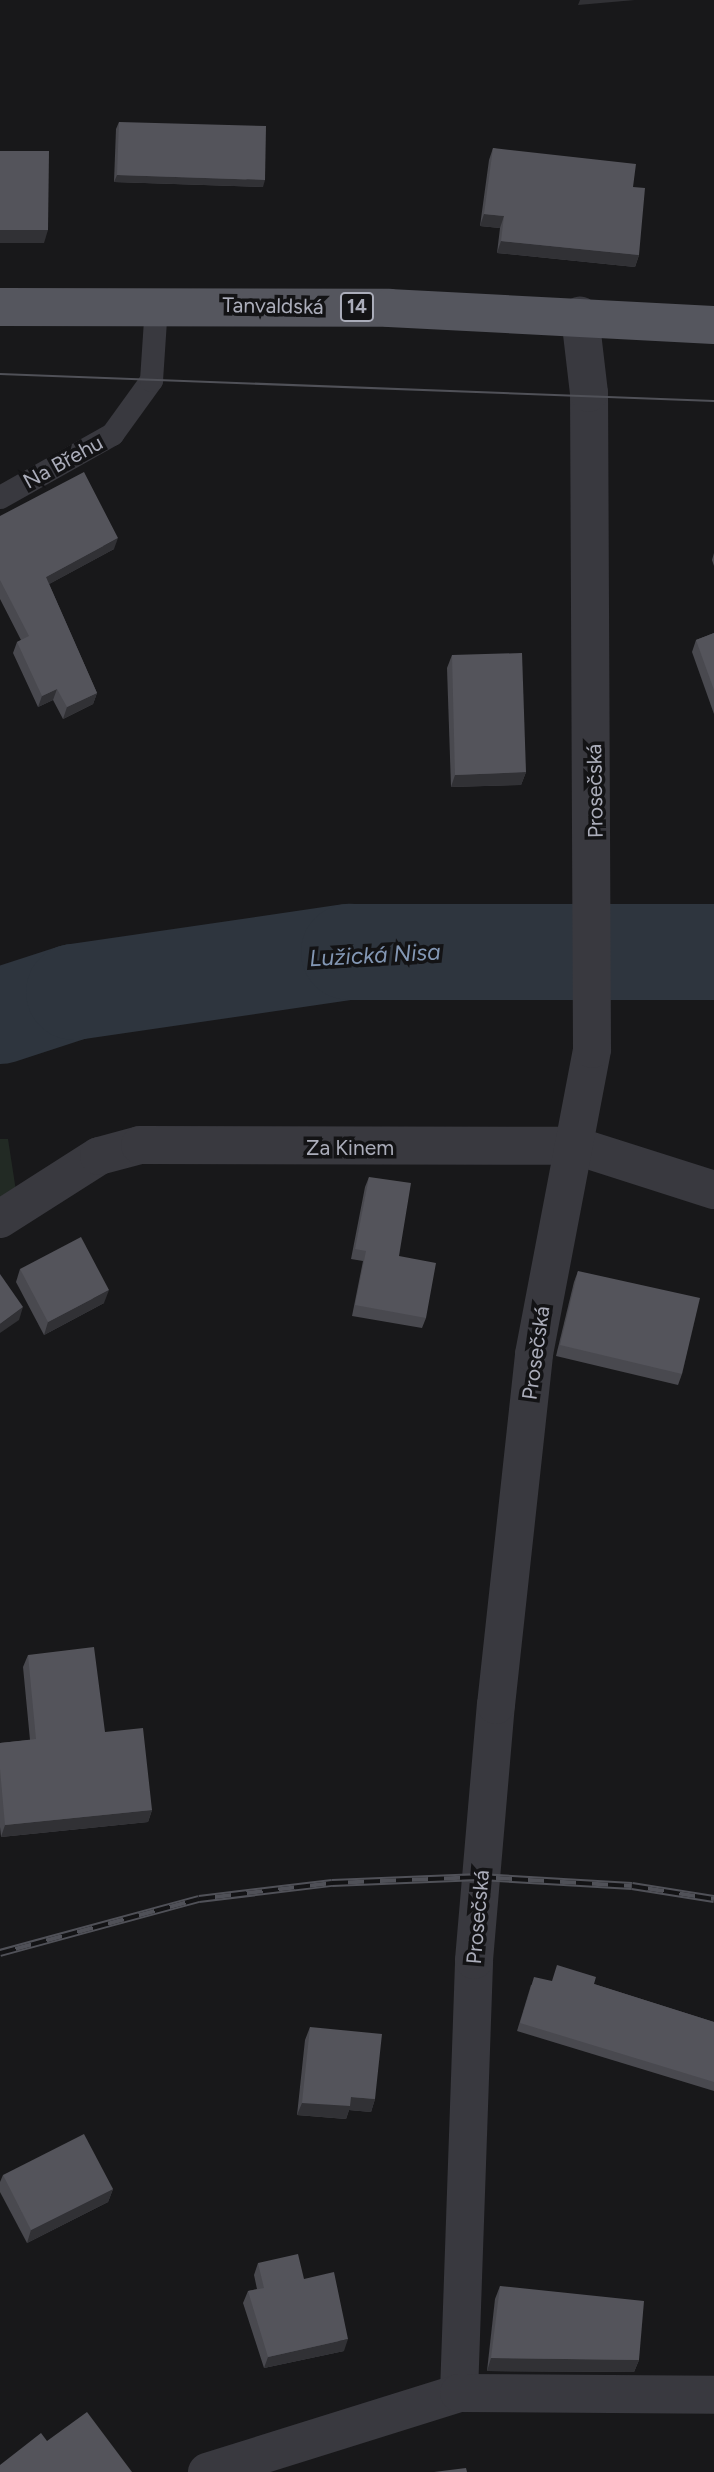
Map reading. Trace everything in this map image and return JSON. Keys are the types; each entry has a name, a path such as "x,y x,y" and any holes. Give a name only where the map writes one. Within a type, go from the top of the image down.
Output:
{"main road":[{"name":"Tanvaldská","path":"0,307 156,305 580,316 714,325"}],"street":[{"name":"Prosečská","path":"459,2393 474,1960 496,1705 534,1354 576,1146 592,1049 596,834 589,393 580,316"},
{"name":"Za Kinem","path":"0,1219 99,1156 140,1145 576,1146 714,1189"},
{"path":"207,2472 459,2393 714,2395"}],"lane":[{"name":"Na Břehu","path":"0,497 112,435 150,380 156,305"}],"shaded area":[{"path":"0,1139 8,1139 16,1191 0,1201"}],"building":[{"path":"119,122 266,126 265,180 117,175"},
{"path":"493,148 636,164 633,187 645,188 639,255 501,241 504,216 484,214"},
{"path":"0,151 49,151 48,230 0,230"},
{"path":"84,472 118,538 46,577 97,693 67,707 57,689 42,696 17,642 29,636 0,580 0,516"},
{"path":"714,633 714,690 696,640"},
{"path":"522,653 526,772 455,775 452,655"},
{"path":"369,1177 411,1183 399,1256 436,1263 426,1318 355,1305 366,1251 355,1249"},
{"path":"81,1237 109,1290 48,1322 20,1269"},
{"path":"578,1271 700,1298 682,1374 560,1345"},
{"path":"0,1274 23,1307 0,1324"},
{"path":"94,1647 105,1732 143,1728 152,1810 5,1825 0,1743 36,1739 28,1655"},
{"path":"557,1965 596,1977 594,1984 714,2022 714,2082 520,2023 534,1977 552,1981"},
{"path":"310,2027 382,2034 375,2099 351,2097 350,2106 302,2103"},
{"path":"84,2134 113,2189 31,2230 3,2175"},
{"path":"298,2254 304,2279 334,2272 348,2339 268,2357 248,2291 264,2288 258,2263"},
{"path":"500,2286 644,2301 639,2360 491,2358"},
{"path":"87,2412 132,2472 0,2472 0,2465 41,2433 47,2441"},
{"path":"466,2468 467,2472 434,2472"}],"waterway":[{"name":"Lužická Nisa","path":"0,1016 74,992 349,952 714,952"}],"tram line":[{"path":"0,374 714,401"}],"railway":[{"path":"0,1953 199,1899 332,1883 480,1877 632,1886 714,1899"}]}
